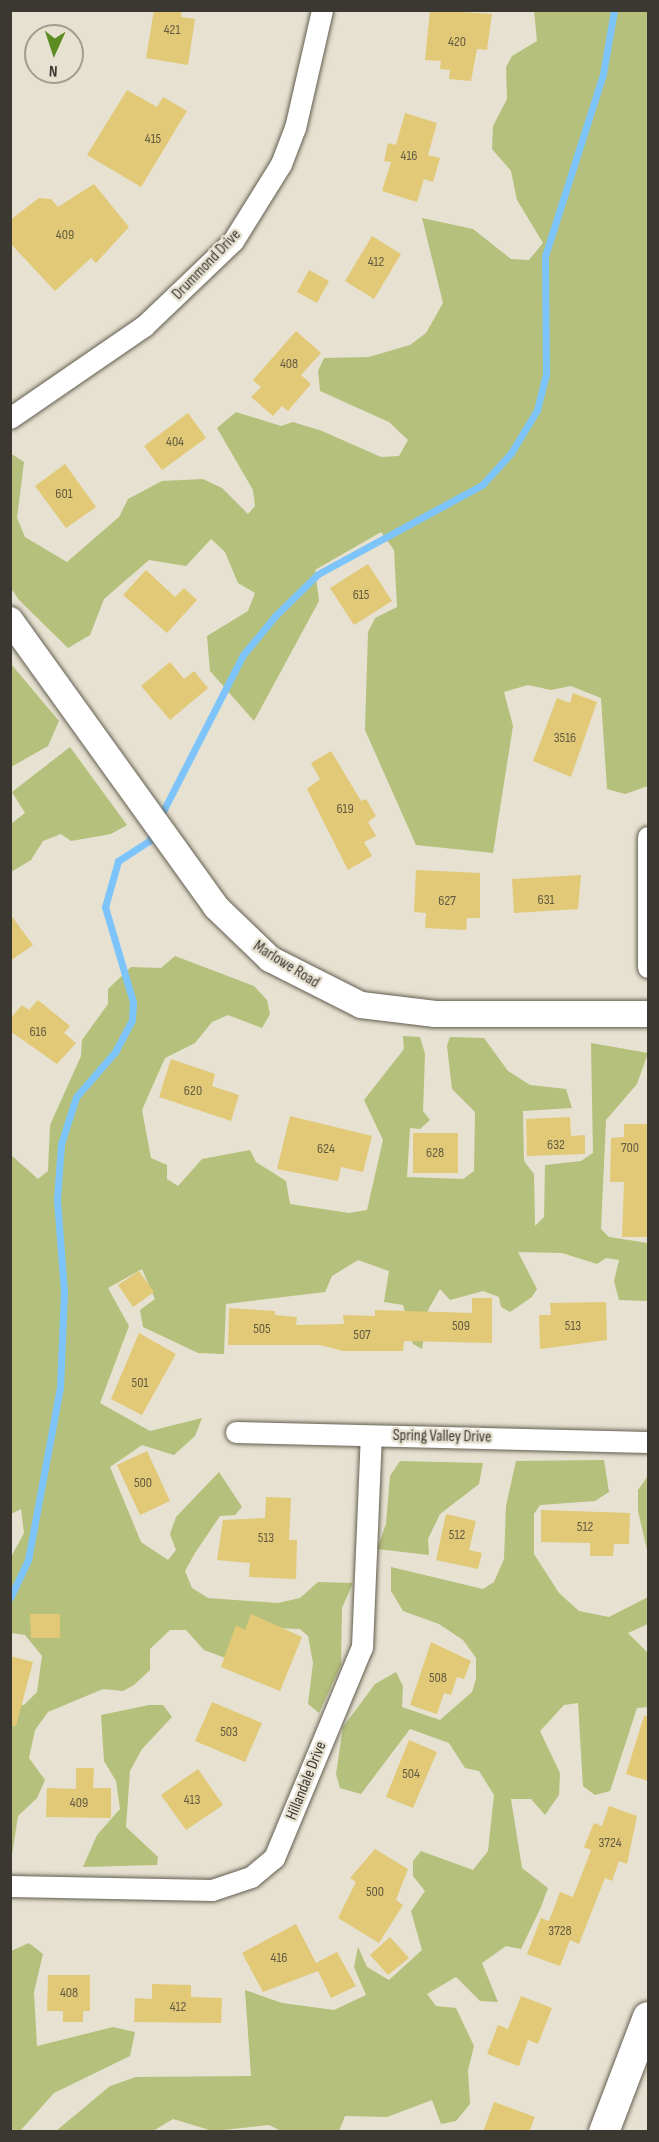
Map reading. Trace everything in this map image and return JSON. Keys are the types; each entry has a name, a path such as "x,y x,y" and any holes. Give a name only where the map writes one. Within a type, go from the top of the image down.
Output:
{"main road":[{"path":"604,2132 648,2017"}],"street":[{"name":"Drummond Drive","path":"10,418 144,326 233,241 292,137 322,10"},
{"name":"Marlowe Road","path":"10,620 216,907 270,959 361,1005 435,1014 648,1014"},
{"path":"648,837 648,967"},
{"name":"Spring Valley Drive","path":"236,1432 648,1442"},
{"name":"Hillandale Drive","path":"10,1886 212,1890 251,1877 274,1858 362,1647 371,1436"}],"green space":[{"path":"534,11 648,11 648,786 625,794 607,789 601,698 571,686 551,690 528,685 504,692 513,726 493,853 416,845 365,730 368,632 375,618 397,607 394,550 381,532 315,570 319,601 254,721 210,671 207,636 248,611 255,593 238,583 225,552 211,539 186,566 149,560 104,599 90,635 68,648 19,600 11,588 10,453 24,462 17,518 25,537 67,562 119,517 128,499 162,481 203,479 222,488 248,514 255,506 253,490 217,428 236,412 281,426 293,422 322,431 381,457 399,456 408,440 389,422 320,391 318,371 324,358 369,357 410,345 426,333 443,303 422,218 473,229 511,259 529,260 543,243 517,200 511,171 492,149 493,126 507,99 506,67 512,56 537,41"},
{"path":"11,664 59,721 48,746 11,767"},
{"path":"70,747 127,825 111,834 71,841 61,834 43,841 31,860 11,872 11,824 25,813 12,792"},
{"path":"175,956 254,986 267,1000 270,1014 262,1028 228,1015 212,1022 195,1043 165,1058 142,1110 151,1158 167,1165 167,1179 178,1186 202,1159 250,1150 256,1162 286,1181 290,1204 349,1213 367,1210 383,1140 364,1100 404,1049 403,1036 420,1037 425,1054 423,1111 430,1120 420,1129 410,1128 407,1177 463,1179 474,1171 475,1112 452,1089 447,1046 450,1037 484,1038 508,1071 530,1085 566,1089 572,1108 523,1111 524,1161 534,1174 535,1226 544,1217 545,1165 581,1161 593,1153 591,1043 648,1053 637,1084 606,1120 601,1229 609,1237 648,1243 648,1301 619,1300 614,1281 619,1260 606,1258 597,1264 562,1253 518,1252 537,1289 532,1297 510,1312 501,1307 499,1297 483,1291 450,1300 440,1289 428,1310 422,1349 413,1344 403,1305 384,1302 389,1271 358,1260 332,1276 325,1292 226,1304 224,1354 198,1353 143,1327 140,1310 155,1299 142,1269 108,1288 129,1326 100,1403 150,1431 202,1418 195,1436 174,1455 142,1445 110,1467 141,1542 168,1560 176,1550 170,1534 176,1517 219,1472 242,1507 235,1515 220,1516 195,1553 185,1571 192,1588 208,1598 278,1603 300,1598 318,1582 353,1583 342,1608 341,1665 319,1713 308,1704 313,1663 308,1636 300,1629 276,1628 228,1659 204,1650 186,1630 170,1630 150,1649 150,1670 134,1685 123,1691 103,1689 48,1712 35,1730 29,1758 45,1780 37,1798 18,1816 11,1861 11,1706 24,1705 37,1692 42,1656 25,1635 11,1633 11,1557 24,1533 21,1509 11,1514 11,1155 38,1179 48,1171 50,1125 81,1056 82,1040 108,1004 108,989 131,967 161,968"},
{"path":"604,1460 609,1492 595,1501 540,1505 534,1514 534,1554 559,1593 579,1611 609,1617 648,1597 648,1624 628,1633 648,1653 648,1707 637,1708 610,1791 595,1795 583,1786 578,1703 564,1705 540,1731 560,1773 559,1795 545,1815 531,1799 511,1799 522,1868 548,1888 541,1907 521,1949 506,1946 482,1963 498,2002 480,2001 456,1977 427,1994 436,2006 456,2008 474,2046 468,2070 470,2104 456,2121 441,2124 432,2100 387,2117 345,2116 339,2131 281,2131 269,2125 213,2131 173,2119 153,2131 56,2131 110,2086 136,2077 251,2076 245,1990 282,2003 334,2010 366,1995 354,1967 358,1947 367,1967 389,1980 422,1950 411,1911 425,1891 413,1876 413,1861 421,1851 473,1870 488,1851 494,1795 479,1771 465,1768 449,1743 410,1729 361,1794 340,1788 336,1774 343,1727 375,1684 396,1672 403,1686 402,1707 440,1720 472,1692 476,1679 476,1658 463,1640 439,1624 403,1611 391,1591 391,1567 483,1589 494,1582 504,1559 506,1506 516,1461"},
{"path":"400,1461 483,1463 479,1484 440,1514 428,1539 429,1555 377,1549 386,1524 390,1476"},
{"path":"648,1476 648,1554 638,1511 638,1490"},
{"path":"149,1705 163,1705 172,1717 142,1749 130,1771 126,1827 158,1857 157,1865 83,1867 97,1835 120,1809 116,1781 104,1761 101,1715"},
{"path":"29,1943 43,1954 34,1992 37,2046 113,2027 135,2032 130,2056 54,2093 20,2131 11,2131 11,1951"}],"building":[{"path":"154,10 182,10 181,17 195,19 188,65 146,58"},
{"path":"430,10 492,14 487,50 477,49 471,81 449,79 450,70 440,69 441,61 425,60"},
{"path":"127,90 157,107 163,97 187,111 141,187 87,155"},
{"path":"405,113 437,123 428,155 440,158 433,182 424,179 417,202 382,191 391,162 384,161 388,143 396,145"},
{"path":"94,184 129,227 96,263 91,258 55,291 10,243 10,220 39,198 51,199 58,207"},
{"path":"372,236 401,254 374,299 345,281"},
{"path":"309,270 329,281 317,303 297,292"},
{"path":"296,331 321,353 301,375 311,384 288,411 282,406 273,416 251,397 261,387 253,380"},
{"path":"188,413 206,438 162,470 144,446"},
{"path":"65,464 96,507 66,528 35,486"},
{"path":"368,564 392,601 354,625 330,588"},
{"path":"146,570 175,597 184,588 197,600 167,633 123,595"},
{"path":"170,662 184,679 194,671 208,688 170,720 141,686"},
{"path":"573,693 597,702 571,777 533,761 557,698 570,703"},
{"path":"331,751 361,801 366,799 376,816 368,822 376,836 364,842 372,856 348,870 307,789 320,779 311,763"},
{"path":"416,870 480,873 480,918 467,918 466,930 425,928 426,913 414,912"},
{"path":"581,875 578,909 514,913 512,879"},
{"path":"10,914 33,945 10,961"},
{"path":"38,1000 70,1026 64,1033 76,1043 57,1064 10,1031 10,1019 22,1005 29,1010"},
{"path":"171,1059 215,1074 212,1086 239,1095 231,1121 159,1097"},
{"path":"290,1116 372,1136 363,1172 341,1167 338,1181 277,1169"},
{"path":"570,1117 571,1136 585,1135 585,1154 527,1156 526,1119"},
{"path":"624,1124 648,1124 648,1237 622,1237 624,1182 610,1182 611,1138 624,1137"},
{"path":"413,1133 458,1133 458,1173 413,1173"},
{"path":"139,1271 154,1292 133,1307 118,1285"},
{"path":"472,1298 492,1298 492,1343 404,1341 403,1351 343,1351 320,1345 228,1345 229,1308 275,1311 275,1315 297,1317 296,1325 344,1324 343,1315 375,1316 375,1310 472,1313"},
{"path":"606,1302 607,1340 540,1349 539,1315 551,1315 550,1303"},
{"path":"139,1333 176,1354 142,1415 111,1399"},
{"path":"147,1451 170,1501 140,1515 117,1465"},
{"path":"266,1497 291,1498 289,1540 297,1540 296,1579 249,1577 250,1563 217,1560 223,1520 265,1518"},
{"path":"541,1510 630,1513 629,1544 614,1544 613,1556 590,1556 590,1543 541,1542"},
{"path":"446,1514 476,1521 469,1550 482,1553 478,1569 436,1560"},
{"path":"30,1614 60,1614 60,1638 31,1638"},
{"path":"251,1614 302,1637 280,1691 221,1667 236,1625 245,1630"},
{"path":"431,1642 471,1661 464,1679 457,1677 451,1695 444,1693 437,1714 410,1705"},
{"path":"10,1656 33,1662 16,1726 10,1726"},
{"path":"212,1702 262,1723 245,1762 195,1741"},
{"path":"644,1716 648,1716 648,1781 626,1774"},
{"path":"409,1740 437,1752 413,1808 386,1797"},
{"path":"76,1768 94,1768 93,1788 111,1788 111,1818 46,1817 47,1788 76,1789"},
{"path":"198,1769 223,1805 186,1830 161,1795"},
{"path":"609,1806 637,1816 627,1864 619,1861 612,1881 605,1878 579,1944 570,1940 560,1966 527,1954 541,1918 549,1921 560,1892 573,1897 591,1850 584,1847 594,1823 602,1826"},
{"path":"375,1849 408,1869 396,1900 403,1905 379,1943 338,1918 356,1882 350,1878"},
{"path":"296,1924 316,1963 337,1952 356,1986 331,1998 318,1971 263,1992 242,1953"},
{"path":"390,1937 409,1958 388,1975 370,1955"},
{"path":"48,1975 90,1975 90,2011 83,2011 83,2022 63,2022 63,2011 47,2011"},
{"path":"152,1984 191,1985 191,1997 222,1998 221,2023 134,2022 135,1998 152,1999"},
{"path":"521,1996 552,2008 538,2044 528,2040 519,2066 487,2054 498,2025 508,2029"},
{"path":"494,2102 535,2117 529,2132 483,2132"}],"waterway":[{"path":"159,819 243,655 275,616 318,574 482,485 511,453 537,410 546,375 545,256 603,74 614,10"},
{"path":"10,1598 28,1560 60,1388 64,1291 57,1199 61,1144 76,1097 115,1052 132,1020 133,1002 105,907 118,861 149,841 154,829"}]}
